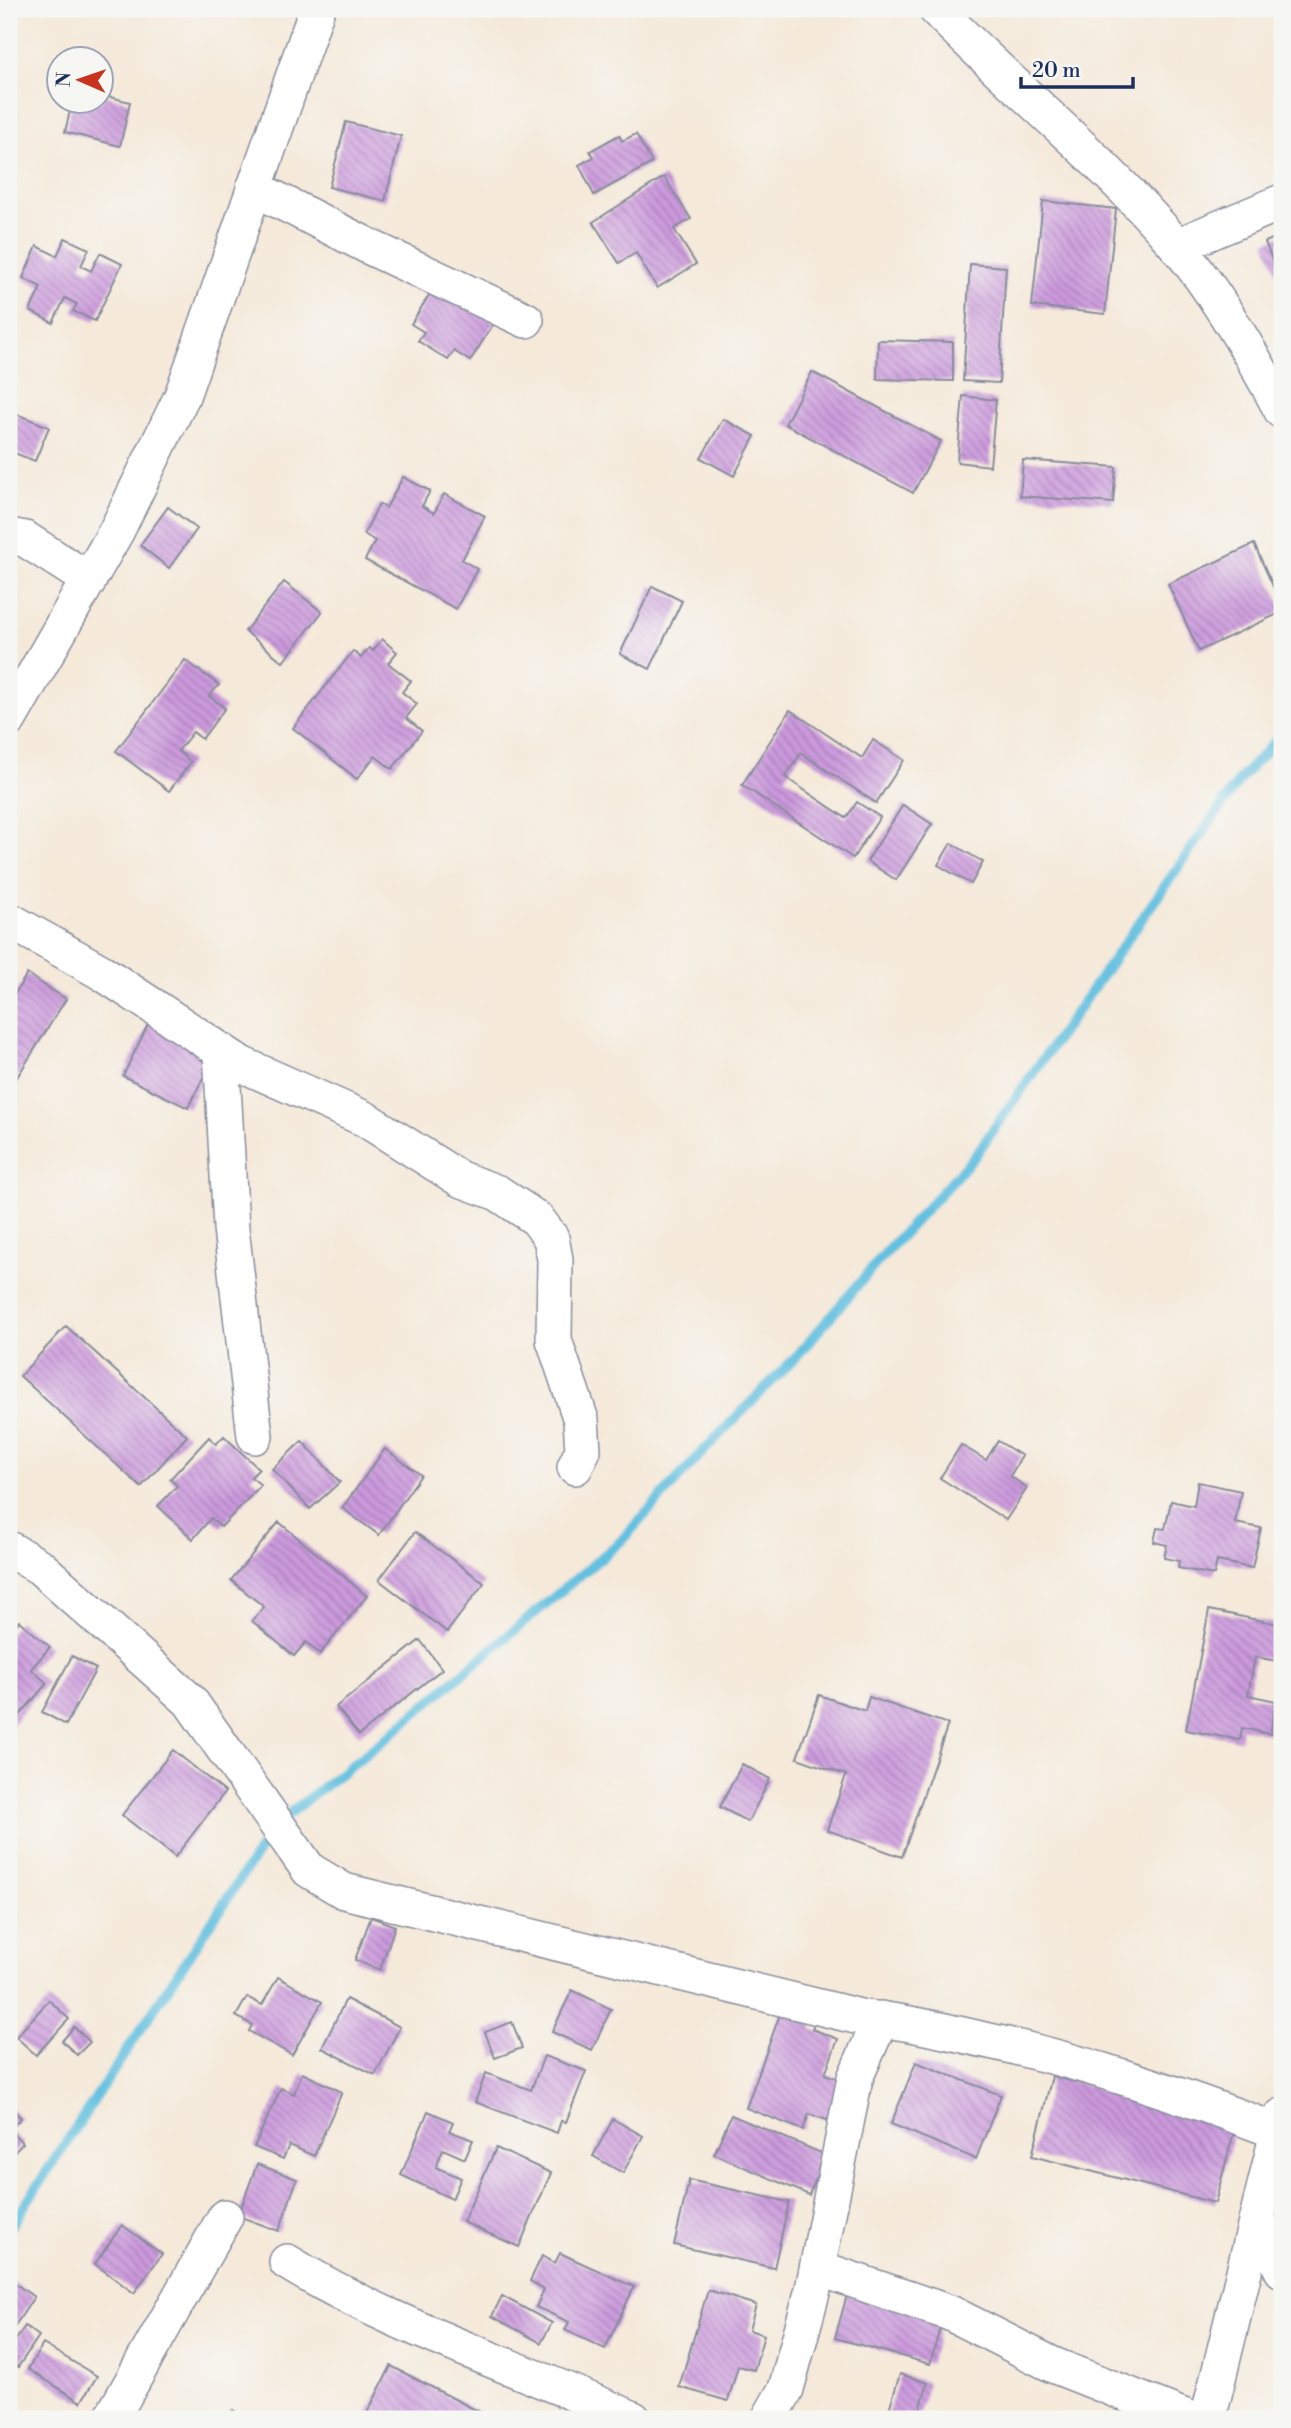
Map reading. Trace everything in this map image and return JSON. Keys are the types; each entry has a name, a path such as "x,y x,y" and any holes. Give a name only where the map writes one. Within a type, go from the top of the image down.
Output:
{"street":[{"path":"9,719 89,580 182,396 317,9"},
{"path":"936,9 1081,144 1177,246 1254,359 1282,411"},
{"path":"254,188 372,248 526,320"},
{"path":"1177,246 1282,202"},
{"path":"9,536 25,540 89,580"},
{"path":"9,920 101,972 241,1064 365,1119 460,1179 498,1193 537,1219 551,1238 555,1259 554,1340 581,1420 583,1450 575,1467"},
{"path":"221,1051 232,1228 255,1436"},
{"path":"9,1549 50,1575 190,1702 309,1870 344,1891 864,2018 881,2019 1058,2056 1281,2124 1208,2419"},
{"path":"769,2419 786,2389 818,2268 855,2078 881,2019"},
{"path":"111,2419 225,2217"},
{"path":"1257,2218 1280,2260"},
{"path":"287,2262 340,2294 394,2321 569,2390 633,2419"},
{"path":"818,2268 950,2313 1053,2365 1191,2419"}],"building":[{"path":"1282,21 1282,61 1281,61 1273,22"},
{"path":"116,98 130,102 120,146 65,132 69,116 116,116"},
{"path":"346,122 401,136 385,201 329,187"},
{"path":"636,134 652,163 594,195 579,165 594,157 590,151 619,135 622,141"},
{"path":"664,177 691,219 674,229 696,264 657,288 636,253 619,263 593,222"},
{"path":"1043,201 1116,209 1105,314 1032,306"},
{"path":"1282,235 1282,285 1265,242"},
{"path":"65,238 89,249 81,266 91,271 100,253 122,264 95,321 73,311 77,304 65,298 53,323 30,311 41,287 23,278 37,246 57,256"},
{"path":"970,264 1006,267 999,383 963,381"},
{"path":"435,286 494,323 470,361 454,351 448,360 418,341 424,332 411,324"},
{"path":"878,340 953,342 953,381 877,379"},
{"path":"812,372 941,441 913,493 785,424"},
{"path":"963,396 996,400 990,466 957,462"},
{"path":"9,411 49,427 35,461 9,451"},
{"path":"723,419 755,436 734,476 701,458"},
{"path":"1023,460 1116,467 1113,503 1020,496"},
{"path":"403,477 430,491 422,506 434,513 444,494 485,516 462,560 477,569 456,609 365,560 375,541 364,534 379,504 386,508"},
{"path":"168,507 197,529 169,568 140,545"},
{"path":"1254,544 1282,606 1282,612 1199,651 1168,584"},
{"path":"284,582 322,612 283,662 245,631"},
{"path":"652,586 682,601 650,669 620,654"},
{"path":"382,639 397,652 388,663 411,681 402,692 417,704 406,718 422,731 392,769 375,756 357,779 293,728 353,651 361,658 369,648 373,651"},
{"path":"185,660 219,685 209,696 225,708 202,739 193,732 178,751 191,762 169,791 116,751"},
{"path":"790,710 862,758 873,740 904,760 876,803 801,753 785,777 846,818 857,802 880,817 853,858 742,785"},
{"path":"903,805 932,824 896,880 867,861"},
{"path":"951,843 983,862 971,884 938,865"},
{"path":"27,974 66,999 9,1090 9,1003"},
{"path":"149,1022 215,1054 188,1108 123,1076"},
{"path":"66,1326 187,1436 141,1487 20,1376"},
{"path":"224,1436 259,1469 251,1477 261,1485 221,1527 211,1518 193,1539 158,1506 177,1486 170,1479 209,1437 216,1444"},
{"path":"302,1441 340,1482 310,1509 272,1469"},
{"path":"998,1441 1022,1456 1010,1476 1027,1488 1006,1520 940,1478 961,1445 986,1460"},
{"path":"385,1449 421,1475 379,1535 342,1508"},
{"path":"1198,1482 1241,1491 1235,1523 1261,1528 1252,1568 1217,1561 1214,1575 1178,1568 1179,1561 1164,1558 1167,1545 1154,1542 1157,1528 1165,1529 1171,1501 1194,1506"},
{"path":"279,1522 367,1596 320,1654 306,1642 294,1656 252,1621 264,1607 231,1580"},
{"path":"415,1532 484,1583 447,1632 379,1580"},
{"path":"1209,1610 1282,1625 1282,1662 1255,1657 1248,1695 1276,1701 1270,1734 1242,1728 1240,1740 1186,1730"},
{"path":"19,1621 50,1647 31,1669 47,1683 11,1726 9,1634"},
{"path":"420,1640 442,1669 359,1735 336,1707"},
{"path":"72,1656 96,1669 66,1725 42,1712"},
{"path":"819,1695 865,1711 869,1697 948,1724 902,1857 827,1830 846,1775 797,1758"},
{"path":"173,1750 225,1792 175,1857 122,1815"},
{"path":"742,1764 770,1779 748,1822 720,1807"},
{"path":"371,1917 395,1926 380,1970 355,1960"},
{"path":"278,1977 322,2002 292,2055 249,2031 252,2025 236,2016 247,1997 262,2005"},
{"path":"572,1990 611,2009 592,2050 552,2032"},
{"path":"346,1999 400,2027 375,2075 322,2048"},
{"path":"49,2000 69,2019 36,2055 16,2037"},
{"path":"784,2003 817,2016 812,2029 838,2039 825,2074 847,2082 833,2122 809,2114 803,2130 746,2108"},
{"path":"512,2022 522,2048 495,2058 485,2032"},
{"path":"74,2027 90,2042 77,2055 62,2041"},
{"path":"544,2056 586,2071 566,2122 561,2121 557,2133 475,2102 486,2073 531,2090"},
{"path":"916,2062 1001,2095 976,2159 891,2124"},
{"path":"302,2073 342,2092 314,2156 289,2145 283,2159 254,2147 281,2088 294,2094"},
{"path":"1052,2076 1236,2124 1215,2203 1032,2156"},
{"path":"9,2106 21,2118 9,2130"},
{"path":"428,2111 453,2122 449,2131 473,2140 465,2159 443,2149 436,2167 461,2178 452,2199 401,2175"},
{"path":"731,2115 826,2155 809,2195 714,2154"},
{"path":"613,2119 643,2136 623,2173 593,2156"},
{"path":"9,2130 23,2143 9,2158"},
{"path":"496,2148 551,2173 519,2247 463,2222"},
{"path":"257,2164 297,2179 279,2231 238,2216"},
{"path":"689,2180 789,2202 774,2268 674,2245"},
{"path":"122,2225 162,2254 134,2293 95,2264"},
{"path":"560,2253 634,2287 605,2349 565,2330 569,2322 536,2307 544,2289 530,2281 542,2256 555,2263"},
{"path":"9,2279 34,2297 9,2335"},
{"path":"708,2290 756,2305 749,2330 764,2335 754,2370 738,2366 728,2401 679,2387"},
{"path":"847,2295 942,2321 930,2364 835,2338"},
{"path":"502,2296 552,2323 541,2343 492,2316"},
{"path":"25,2326 39,2336 18,2367 9,2361 9,2350"},
{"path":"43,2344 97,2376 81,2402 28,2369"},
{"path":"391,2366 493,2419 364,2419"},
{"path":"900,2374 928,2383 917,2419 886,2419"},
{"path":"233,2410 246,2419 227,2419"}],"waterway":[{"path":"9,2229 277,1823 381,1742 621,1541 708,1446 796,1357 887,1251 974,1157 1241,778 1282,734"}]}
